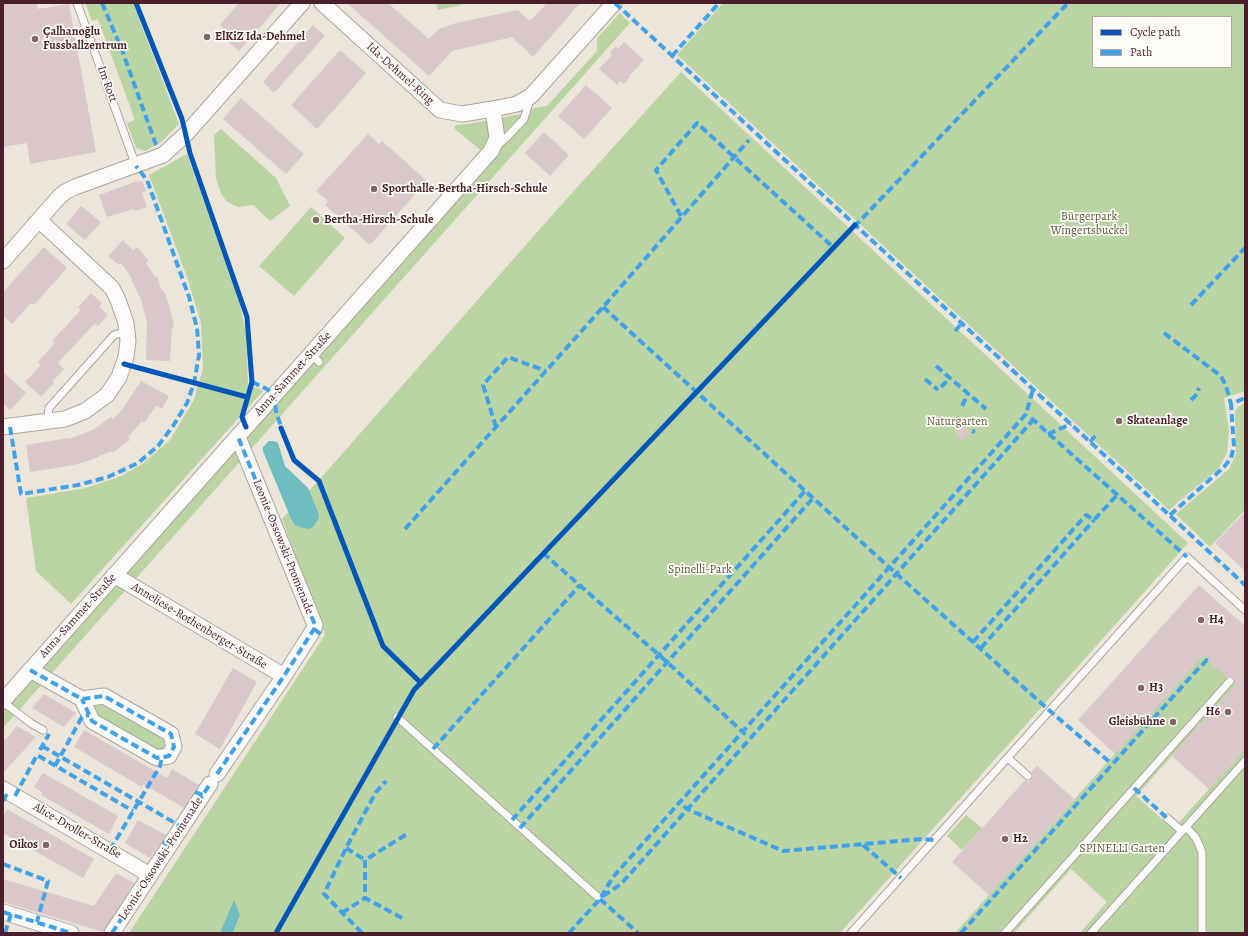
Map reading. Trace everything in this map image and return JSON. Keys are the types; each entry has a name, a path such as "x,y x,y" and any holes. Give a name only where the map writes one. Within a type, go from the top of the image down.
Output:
{"street":[{"path":"3,261 65,192 163,155 186,134 302,3"},
{"name":"Ida-Dehmel-Ring","path":"322,3 440,110 462,114 493,110 517,104 531,96 614,3"},
{"name":"Anna-Sammet-Straße","path":"3,702 114,576 240,442 315,358 490,151 496,138 493,110"},
{"path":"3,427 65,419 79,415 91,408 107,395 119,377 124,364 128,341 121,306 112,288 39,220"},
{"name":"Leonie-Ossowski-Promenade","path":"112,933 314,629 314,625 240,442"},
{"name":"Anneliese-Rothenberger-Straße","path":"114,576 284,676"},
{"path":"30,670 82,699 92,721 157,758 168,756 171,752 174,746 171,734 104,696 82,699"},
{"name":"Alice-Droller-Straße","path":"3,789 150,875"},
{"path":"3,912 72,933"}],"lane":[{"name":"Im Rott","path":"77,3 136,166"},
{"path":"490,151 506,138 524,119 531,96"},
{"path":"48,422 49,408 114,335 127,331"},
{"path":"851,933 1187,557 1245,610"},
{"path":"1005,933 1230,681"},
{"path":"3,702 32,724 44,730"},
{"path":"398,717 600,899"},
{"path":"1008,758 1028,776"},
{"path":"1091,933 1245,761"},
{"path":"1167,818 1196,838 1202,852 1202,933"}],"green space":[{"path":"85,3 133,3 179,124 160,143 145,151 136,148 127,123 135,120 98,19 92,21"},
{"path":"436,3 461,3 462,5 438,10"},
{"name":"Bürgerpark Wingertsbuckel","path":"723,3 1245,3 1245,391 1224,398 1229,431 1227,453 1218,469 1169,510 677,55"},
{"path":"620,13 630,23 3,728 3,707 491,159 454,128 456,125 521,114 534,108 547,106 597,51 597,38"},
{"name":"Spinelli-Park","path":"681,72 1188,543 840,933 129,933 325,635 282,519 321,478 554,213"},
{"path":"221,129 276,178 290,206 270,221 253,205 238,207 226,201 221,193 216,179 214,135"},
{"path":"187,154 237,292 246,333 248,384 263,391 71,604 36,571 26,498 86,488 121,476 142,464 170,440 194,400 203,368 201,323 187,277 149,175"},
{"path":"311,207 345,238 294,296 259,266"},
{"path":"1245,402 1245,510 1210,547 1176,514 1229,469 1236,454 1235,410"},
{"name":"SPINELLI Garten","path":"1203,655 1236,685 1136,796 1173,829 1245,749 1245,933 1080,933 1107,902 1071,869 1014,933 955,933"},
{"path":"103,701 165,738 166,744 164,748 159,751 154,751 96,718 93,710 94,707 96,704"},
{"path":"966,815 982,828 962,850 947,836"}],"water":[{"path":"269,441 278,443 285,466 308,488 319,518 314,526 309,529 295,525 291,519 263,451 263,447"},
{"path":"234,900 240,915 233,932 220,933"}],"building":[{"path":"3,3 37,3 38,9 69,4 96,152 30,164 27,143 3,147"},
{"path":"239,3 281,3 239,51 226,40 230,35 220,25"},
{"path":"347,3 388,3 429,39 439,29 456,23 518,10 530,21 547,3 580,3 533,57 512,37 452,51 429,76"},
{"path":"313,25 325,36 274,93 263,82"},
{"path":"624,42 644,60 629,76 630,77 624,84 620,81 617,85 599,69 612,55 609,53 616,46 618,49"},
{"path":"340,50 366,73 317,129 291,105"},
{"path":"586,85 612,108 584,139 558,116"},
{"path":"241,98 304,154 286,174 223,119"},
{"path":"544,132 569,155 550,176 525,153"},
{"name":"Sporthalle-Bertha-Hirsch-Schule","path":"368,134 379,144 382,141 427,181 370,245 325,205 328,201 316,191"},
{"path":"137,181 142,181 146,191 142,193 147,207 135,211 134,209 107,217 99,195"},
{"path":"81,206 101,222 85,240 66,224"},
{"path":"123,240 133,250 137,247 149,261 146,263 155,277 157,277 162,291 164,291 170,308 174,327 172,328 170,361 146,360 147,322 141,300 129,274 121,263 119,265 108,256"},
{"path":"44,247 67,268 34,305 31,303 12,324 3,316 3,292"},
{"path":"91,293 102,303 99,307 108,315 98,326 95,323 58,363 64,369 41,397 25,382 41,365 38,362 55,343 52,341 81,310 78,307"},
{"path":"3,372 26,393 10,410 3,404"},
{"path":"141,381 169,396 162,409 156,406 144,423 142,421 128,437 130,440 112,453 111,451 91,460 74,465 30,472 26,445 69,439 93,430 111,417 113,420 124,407"},
{"path":"963,426 970,432 963,440 959,438 955,432"},
{"path":"1245,512 1245,571 1215,543"},
{"path":"1199,585 1245,626 1245,749 1209,789 1172,756 1236,685 1234,683 1234,678 1231,676 1227,677 1203,655 1115,754 1078,720"},
{"path":"233,668 257,682 220,749 195,734"},
{"path":"44,694 76,713 64,727 32,708"},
{"path":"17,726 36,737 3,773 3,742"},
{"path":"84,730 167,778 172,769 199,785 184,808 143,784 142,787 74,747"},
{"name":"H2","path":"1037,766 1074,799 989,895 952,862 1025,780 1029,781 1032,779 1033,775 1031,772"},
{"path":"43,773 118,816 109,834 41,795 42,792 34,787"},
{"name":"Oikos","path":"7,809 94,859 83,878 3,833 3,816"},
{"path":"138,820 166,835 150,858 125,843"},
{"path":"116,873 134,883 103,932 3,902 3,879 94,906"}],"marked path":[{"path":"102,3 122,50 156,145"},
{"path":"615,3 1245,585"},
{"path":"672,56 719,3"},
{"path":"854,227 1068,3"},
{"path":"681,216 656,170 697,123 834,248"},
{"path":"405,529 603,307 749,140"},
{"path":"10,427 21,494 78,485 108,477 138,463 158,446 173,426 187,403 194,383 199,355 197,328 189,297 147,180 136,166"},
{"path":"1191,305 1245,248"},
{"path":"603,307 890,568 1050,711 1112,764"},
{"path":"955,331 962,323"},
{"path":"1164,333 1221,376 1226,386 1231,404"},
{"path":"496,427 483,385 508,357 546,371"},
{"path":"936,366 986,409"},
{"path":"941,387 950,378"},
{"path":"925,379 938,390"},
{"path":"252,382 267,389 274,395 276,411 282,430"},
{"path":"1191,400 1197,394 1199,388"},
{"path":"569,933 600,899 613,877 1026,414 1033,389"},
{"path":"962,406 968,394"},
{"path":"1170,515 1224,467 1231,458 1234,446 1231,404 1245,398"},
{"path":"1031,418 1187,557"},
{"path":"603,896 621,884 1033,420"},
{"path":"1048,434 1071,424"},
{"path":"1090,442 1097,434"},
{"path":"217,774 284,676 314,629 315,625 238,437"},
{"path":"512,820 805,491"},
{"path":"973,642 1086,515 1094,520 1117,495"},
{"path":"520,828 813,498"},
{"path":"981,648 1094,520"},
{"path":"543,553 667,662 746,735"},
{"path":"433,749 580,585"},
{"path":"314,629 322,635"},
{"path":"961,933 1197,670 1207,660 1209,662"},
{"path":"30,670 82,699 104,696 171,734 174,747 169,756 157,758 92,721 82,699"},
{"path":"55,766 82,717 89,715"},
{"path":"40,750 49,734"},
{"path":"42,746 182,827"},
{"path":"15,796 37,755 133,811"},
{"path":"110,850 160,766 162,757"},
{"path":"362,933 324,894 346,848 376,792 386,781"},
{"path":"112,933 210,784"},
{"path":"1134,788 1167,818"},
{"path":"3,801 8,792"},
{"path":"195,792 203,795"},
{"path":"684,806 687,809 783,851 922,839 934,840"},
{"path":"402,918 365,898 365,860 407,834"},
{"path":"163,842 170,846"},
{"path":"863,845 901,878"},
{"path":"346,848 365,860"},
{"path":"3,864 48,881 37,922"},
{"path":"342,913 365,898"},
{"path":"600,899 638,933"},
{"path":"3,912 71,933"},
{"path":"5,933 11,914"}],"cycle path":[{"path":"136,3 182,119 190,153 247,317 252,382 242,417 246,427"},
{"path":"276,933 414,690 855,225"},
{"path":"124,364 247,397"},
{"path":"281,428 294,460 319,481 383,646 421,683"}],"place":[{"name":"ElKiZ Ida-Dehmel","path":"207,37"},
{"name":"Çalhanoğlu Fussballzentrum","path":"35,39"},
{"name":"Sporthalle-Bertha-Hirsch-Schule","path":"374,189"},
{"name":"Bertha-Hirsch-Schule","path":"316,220"},
{"name":"Skateanlage","path":"1119,421"},
{"name":"H4","path":"1201,620"},
{"name":"H3","path":"1141,688"},
{"name":"H6","path":"1228,712"},
{"name":"Gleisbühne","path":"1173,722"},
{"name":"H2","path":"1005,839"},
{"name":"Oikos","path":"46,845"}],"park label":[{"name":"Naturgarten","path":"957,422"}]}
